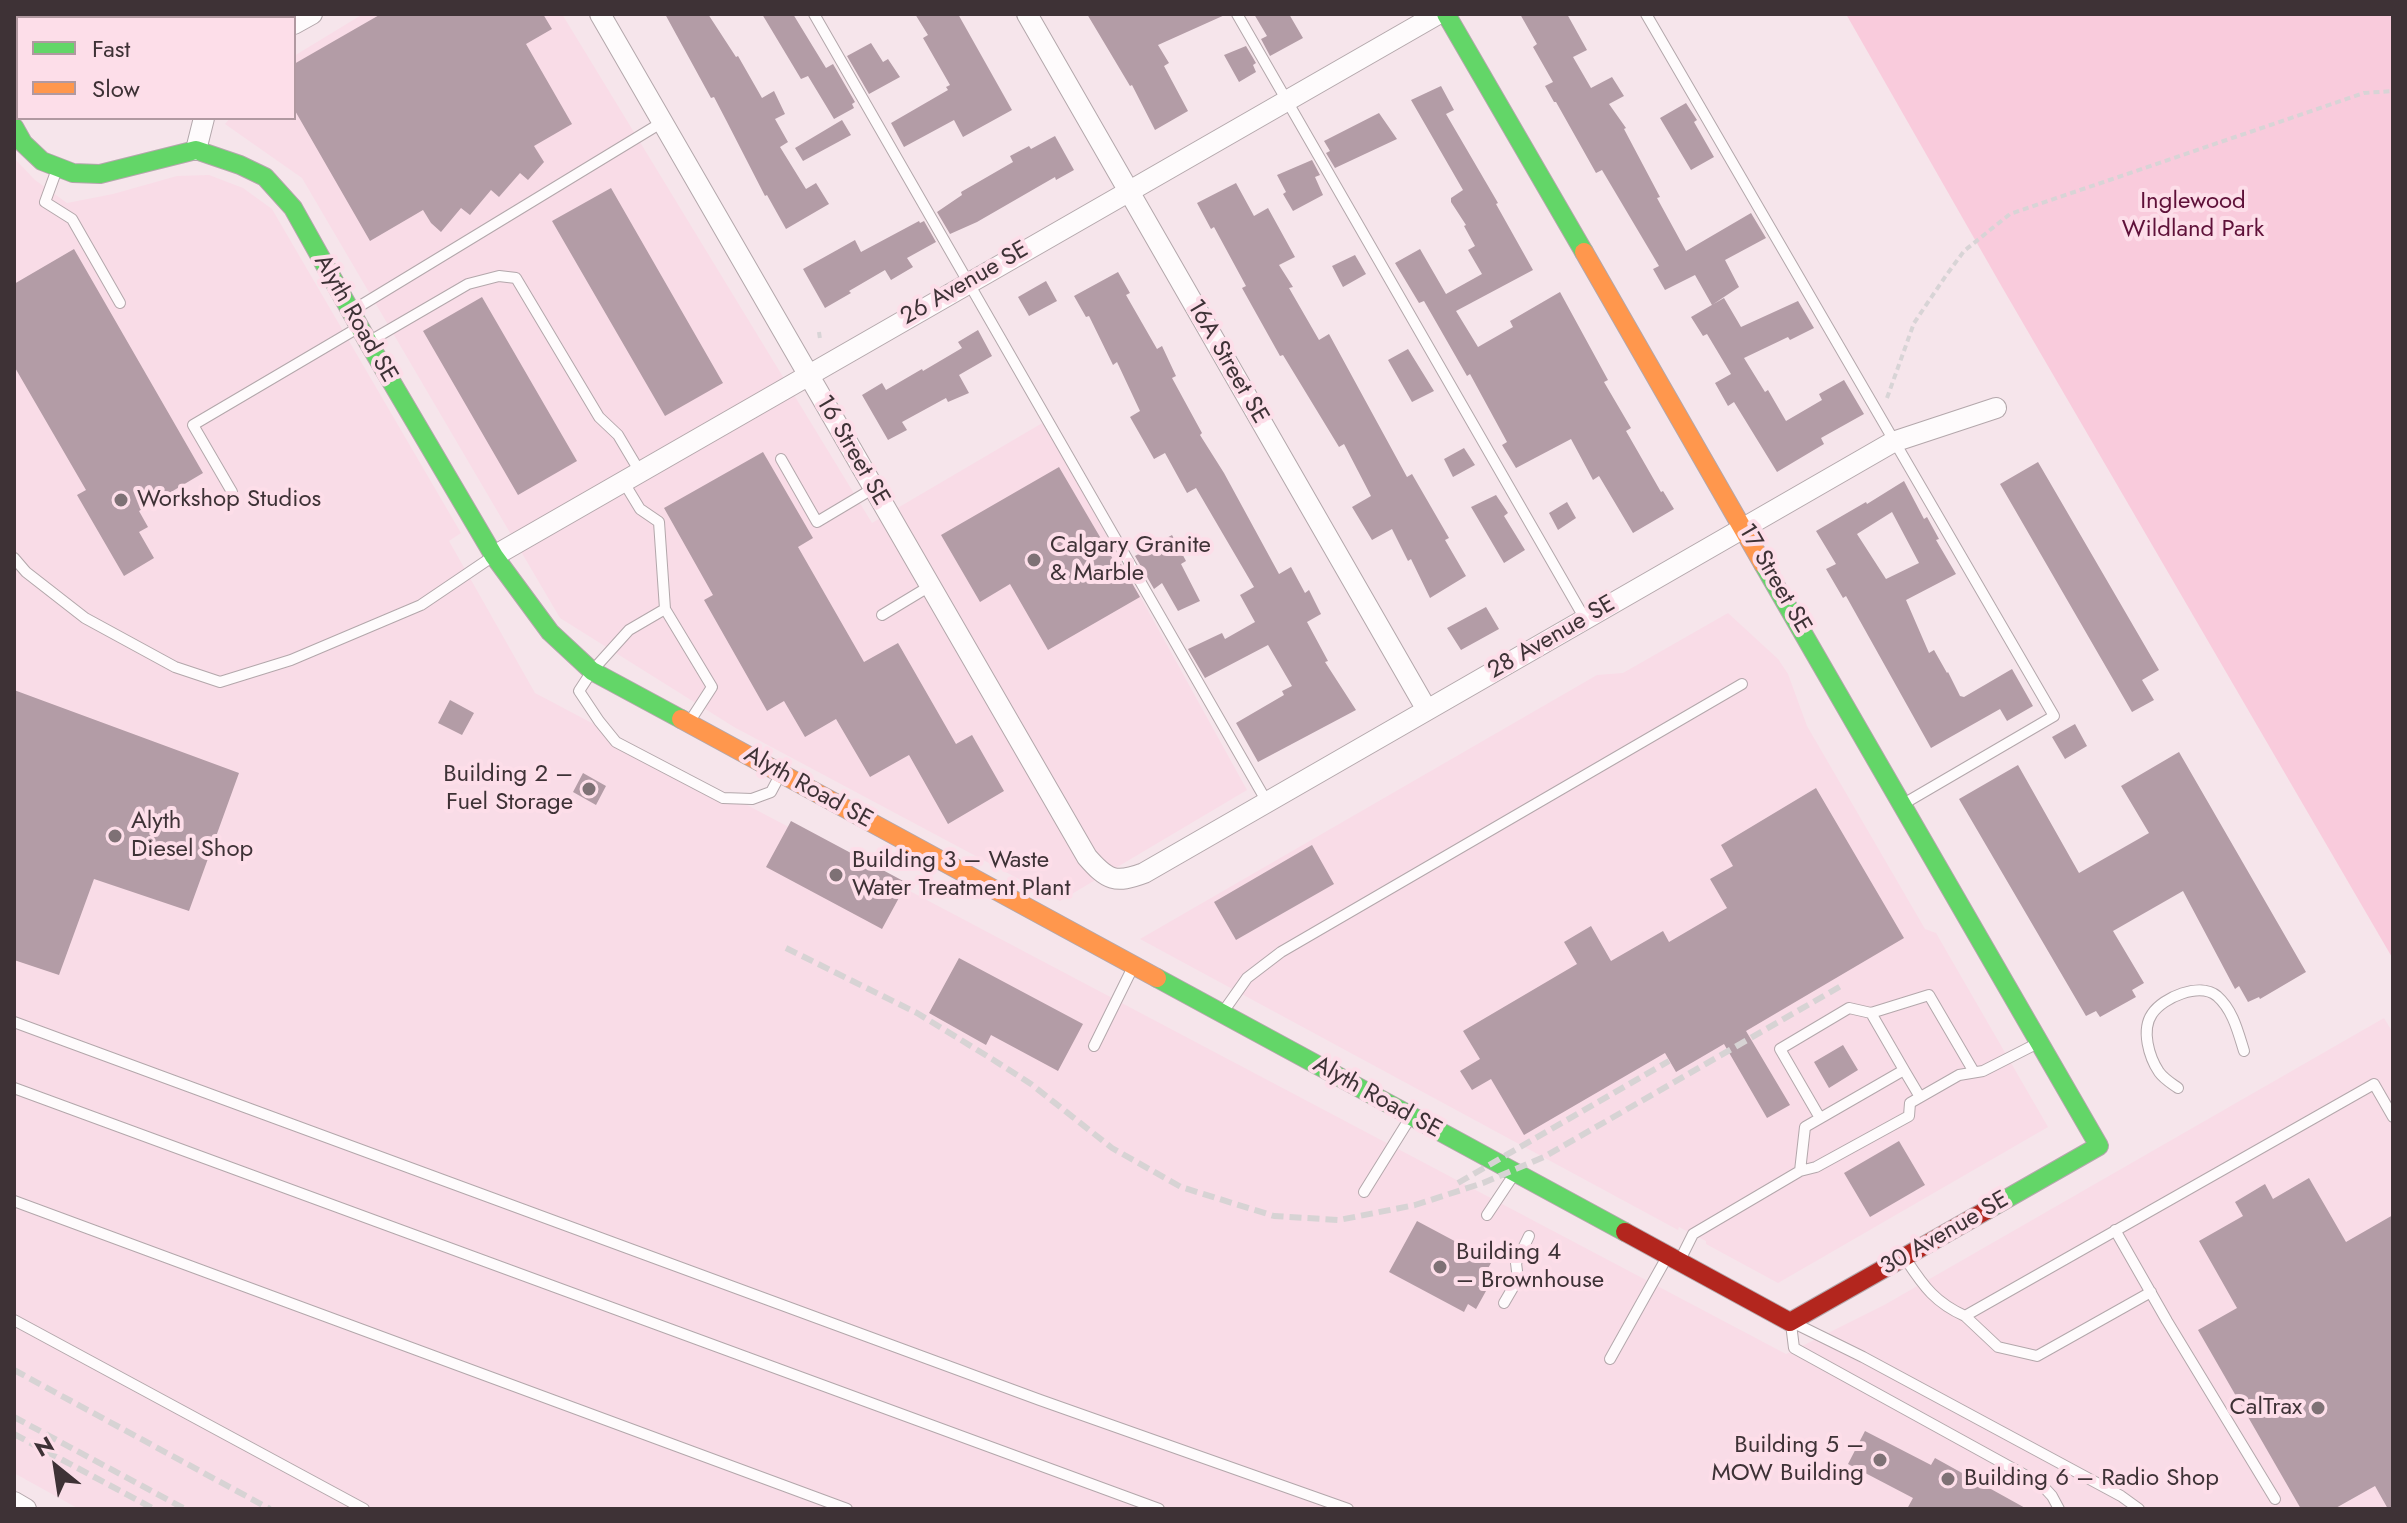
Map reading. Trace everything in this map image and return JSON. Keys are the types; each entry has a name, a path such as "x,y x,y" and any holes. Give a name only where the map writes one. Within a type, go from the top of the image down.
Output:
{"street":[{"name":"16 Street SE","path":"600,14 1087,857 1113,880"},
{"name":"16A Street SE","path":"1027,14 1427,710"},
{"name":"26 Avenue SE","path":"494,556 1438,14"},
{"name":"17 Street SE","path":"1446,14 2099,1146"},
{"path":"14,127 23,143 42,161 73,173 100,174 196,150 204,120"},
{"name":"Alyth Road SE","path":"196,150 265,177 293,208 494,556 550,632 592,671 1790,1322"},
{"name":"28 Avenue SE","path":"1113,880 1144,873 1893,442 1996,408"},
{"name":"30 Avenue SE","path":"1790,1322 2099,1146"},
{"path":"14,1502 26,1509"}],"lane":[{"path":"814,14 1267,802"},
{"path":"1237,14 1585,619"},
{"path":"1646,14 2054,716 1903,804"},
{"path":"232,492 193,425 360,327 661,123"},
{"path":"58,167 45,202 72,219 120,303"},
{"path":"360,327 468,284 499,276 516,278 599,417 618,435 640,509 659,522 665,609 712,687 689,724"},
{"path":"781,459 817,522 874,488"},
{"path":"14,558 26,572 85,618 175,667 220,682 291,660 421,605 494,556"},
{"path":"882,615 930,586"},
{"path":"665,609 629,630 592,671 579,691 599,721 616,742 723,798 752,799 771,792 781,773"},
{"path":"1222,1014 1247,978 1281,952 1742,684"},
{"path":"1094,1046 1134,966"},
{"path":"2178,1088 2161,1075 2152,1060 2146,1032 2152,1013 2176,995 2198,990 2215,994 2229,1010 2244,1051"},
{"path":"1820,1118 1780,1049 1849,1008 1871,1013 1929,995 1974,1072"},
{"path":"1871,1013 1920,1097"},
{"path":"14,1022 1025,1395 1348,1509"},
{"path":"1610,1359 1673,1259 1693,1234 1800,1171 1816,1167 1909,1116 1910,1103 1959,1075 1983,1071 2039,1042"},
{"path":"1800,1171 1805,1127 1904,1070"},
{"path":"1965,1316 2374,1084 2393,1117"},
{"path":"14,1088 1159,1509"},
{"path":"1364,1192 1411,1116"},
{"path":"1487,1215 1515,1173"},
{"path":"14,1201 847,1509"},
{"path":"2115,1230 2275,1499"},
{"path":"1504,1303 1518,1279 1516,1263 1529,1236"},
{"path":"1904,1257 1922,1284 1943,1306 1965,1316 1998,1347 2037,1356 2151,1292"},
{"path":"14,1320 364,1509"},
{"path":"1790,1322 1794,1348 2041,1484 2059,1509"},
{"path":"1790,1322 1863,1357 2121,1496 2139,1509"}],"path":[{"path":"1880,418 1914,323 1964,251 2010,214 2364,93 2393,91"},
{"path":"819,332 820,339"}],"shaded area":[{"path":"363,14 562,14 872,523 1044,422 1247,790 1060,901 734,727 560,618 302,178 225,124 228,120 296,120 296,55"},
{"path":"14,158 35,180 67,203 177,176 209,175 243,188 272,209 461,533 449,541 535,693 1786,1354 1886,1304 2384,1018 2393,1033 2393,1509 79,1509 14,1473"},
{"path":"1728,613 1778,659 1788,674 1807,726 1925,929 1936,933 2048,1127 1778,1283 1706,1244 1706,1241 1679,1227 1678,1230 1140,939 1597,675 1623,673"}],"green space":[{"name":"Inglewood Wildland Park","path":"1846,14 2393,14 2393,959 2002,287"}],"building":[{"path":"381,14 543,14 552,29 526,44 572,124 534,146 544,162 528,180 520,173 499,197 491,190 470,215 461,208 441,232 423,210 370,241 296,112 296,63"},
{"path":"665,14 708,14 738,56 762,98 774,91 785,114 775,119 788,142 780,147 806,189 816,183 829,204 786,229"},
{"path":"762,14 793,14 826,68 833,64 855,102 852,104 854,108 834,119 808,76 801,79"},
{"path":"915,14 958,14 1012,110 963,137 954,120 904,147 891,123 948,90 946,87 950,85 923,38 928,35"},
{"path":"1087,14 1227,14 1158,45 1169,63 1164,66 1188,111 1155,130 1132,85"},
{"path":"1254,14 1289,14 1303,38 1270,56 1261,39 1267,36"},
{"path":"1520,14 1567,14 1587,50 1573,57 1591,88 1612,77 1624,96 1609,104 1626,128 1660,197 1657,198 1686,251 1751,213 1766,238 1725,260 1739,287 1712,305 1695,275 1665,290 1653,269 1659,266 1602,170 1596,173 1545,86 1553,82 1533,47 1537,44"},
{"path":"871,43 883,62 888,59 900,77 869,94 847,56"},
{"path":"1246,46 1256,63 1253,65 1256,72 1239,82 1224,55"},
{"path":"1441,86 1454,110 1446,114 1533,270 1456,311 1478,347 1513,327 1510,321 1560,292 1608,380 1604,382 1631,428 1626,431 1674,509 1633,533 1599,476 1593,480 1571,439 1516,468 1502,445 1507,442 1470,374 1467,376 1424,301 1419,303 1395,263 1420,249 1446,294 1482,274 1468,250 1475,246 1466,225 1451,202 1451,198 1463,190 1411,100"},
{"path":"1686,103 1714,157 1691,170 1660,118"},
{"path":"1379,113 1397,139 1335,168 1326,153 1330,151 1324,141"},
{"path":"842,120 851,135 803,161 795,148"},
{"path":"1055,136 1074,170 1056,180 1055,177 950,234 937,212 962,195 961,192 1013,162 1010,156"},
{"path":"1312,160 1320,175 1315,177 1323,195 1293,211 1277,175"},
{"path":"1236,183 1254,216 1268,208 1295,257 1279,265 1293,287 1289,288 1319,340 1329,334 1407,477 1412,474 1449,538 1445,540 1466,576 1430,598 1392,529 1372,540 1352,507 1371,496 1344,444 1339,447 1283,355 1280,356 1242,288 1246,286 1214,227 1211,229 1197,203"},
{"path":"611,188 723,383 665,416 552,221"},
{"path":"924,221 936,242 907,258 913,267 891,280 885,270 825,308 803,269 855,240 861,252"},
{"path":"74,249 203,473 139,511 148,527 139,532 154,558 124,576 77,495 86,490 14,366 14,284"},
{"path":"1355,255 1366,274 1343,287 1332,266"},
{"path":"1118,272 1130,293 1126,295 1157,349 1162,346 1176,376 1172,378 1202,433 1200,435 1279,574 1291,567 1305,593 1309,590 1321,614 1307,622 1328,661 1325,662 1356,710 1258,762 1236,723 1284,695 1282,691 1292,686 1268,645 1205,678 1188,649 1222,633 1225,639 1255,622 1240,595 1254,587 1196,488 1187,493 1165,453 1154,459 1130,417 1140,411 1117,362 1113,365 1089,316 1086,317 1074,296"},
{"path":"1046,281 1057,301 1029,316 1018,297"},
{"path":"482,297 577,461 518,495 423,331"},
{"path":"1724,298 1741,327 1798,301 1814,328 1744,358 1786,421 1822,400 1819,394 1844,380 1864,414 1821,438 1824,444 1777,472 1734,402 1728,406 1715,383 1731,374 1707,334 1703,336 1691,317"},
{"path":"978,330 992,356 959,375 969,393 948,402 946,398 902,422 907,430 888,440 862,395 882,383 886,390 923,371 962,348 958,342"},
{"path":"1408,349 1434,391 1412,402 1388,360"},
{"path":"1464,448 1475,465 1453,477 1444,459"},
{"path":"763,452 813,538 798,547 864,662 898,643 956,744 972,735 1004,791 948,824 909,755 870,777 836,719 805,737 784,701 767,711 704,600 713,595 664,508"},
{"path":"2038,462 2159,670 2142,680 2154,700 2132,712 2000,484"},
{"name":"Calgary Granite & Marble","path":"1059,467 1117,566 1121,564 1140,597 1048,650 1010,584 980,602 941,535"},
{"path":"1904,481 1924,519 1927,517 1939,539 1936,540 1956,574 1906,600 1929,653 1934,650 1960,696 1964,697 2012,669 2033,706 2007,721 2000,709 1931,748 1846,596 1843,598 1826,569 1836,564 1816,531","holes":["1892,512 1919,563 1886,579 1857,534"]},
{"path":"1496,495 1508,513 1504,516 1525,550 1504,563 1471,507"},
{"path":"1567,502 1576,518 1558,530 1549,513"},
{"path":"1172,535 1186,561 1181,564 1200,601 1178,611 1162,583 1154,589 1135,556"},
{"path":"1486,607 1499,629 1461,650 1447,628"},
{"name":"Alyth Diesel Shop","path":"14,690 239,773 189,911 94,879 59,975 14,960"},
{"path":"450,700 474,713 462,735 438,723"},
{"path":"2075,724 2087,746 2065,759 2052,737"},
{"path":"2179,752 2306,972 2260,999 2248,1002 2239,986 2235,989 2183,891 2113,931 2144,983 2132,990 2136,997 2100,1017 2096,1011 2086,1016 1959,799 2018,765 2079,873 2149,833 2121,786"},
{"name":"Building 2 – Fuel Storage","path":"583,773 606,786 596,805 573,792"},
{"path":"1816,788 1904,938 1746,1031 1790,1105 1767,1118 1724,1044 1676,1072 1665,1053 1524,1135 1491,1079 1472,1090 1460,1071 1480,1059 1463,1031 1577,964 1564,942 1591,926 1611,961 1663,931 1669,942 1727,908 1710,879 1733,866 1721,845"},
{"name":"Building 3 – Waste Water Treatment Plant","path":"791,821 907,883 882,929 766,867"},
{"path":"1312,845 1334,884 1236,940 1214,902"},
{"path":"959,958 1083,1024 1058,1071 991,1035 986,1045 929,1013"},
{"path":"1843,1045 1858,1070 1829,1088 1814,1062"},
{"path":"1899,1141 1925,1185 1870,1217 1844,1173"},
{"name":"CalTrax","path":"2309,1178 2346,1242 2393,1215 2393,1509 2388,1509 2375,1486 2334,1509 2301,1509 2198,1330 2237,1308 2199,1241 2243,1216 2235,1202 2265,1184 2273,1199"},
{"name":"Building 4 – Brownhouse","path":"1417,1221 1492,1261 1478,1287 1486,1291 1476,1309 1468,1304 1464,1312 1389,1272"},
{"path":"1865,1431 1931,1465 1935,1458 2027,1509 1907,1509 1913,1498 1848,1464"}],"railway":[{"path":"786,948 917,1013 1031,1084 1112,1148 1181,1187 1274,1216 1339,1220 1415,1205 1483,1183 1544,1157 1841,986"},
{"path":"1458,1183 1669,1061"},
{"path":"14,1370 270,1509"},
{"path":"14,1417 185,1509"},
{"path":"14,1434 154,1509"}],"traffic: fast":[{"path":"1446,14 1584,252"},
{"path":"14,127 23,143 42,161 73,173 100,174 196,150 265,177 293,208 494,556 550,632 592,671 681,719"},
{"path":"1763,564 2099,1146 1987,1210"},
{"path":"1157,978 1625,1232"}],"traffic: slow":[{"path":"1584,252 1763,564"},
{"path":"681,719 1157,978"}],"traffic: jam":[{"path":"1625,1232 1790,1322 1987,1210"}],"place":[{"name":"Workshop Studios","path":"121,500"},
{"name":"Calgary Granite & Marble","path":"1034,560"},
{"name":"Building 2 – Fuel Storage","path":"589,789"},
{"name":"Alyth Diesel Shop","path":"115,836"},
{"name":"Building 3 – Waste Water Treatment Plant","path":"836,875"},
{"name":"Building 4 – Brownhouse","path":"1440,1267"},
{"name":"CalTrax","path":"2318,1408"},
{"name":"Building 5 – MOW Building","path":"1880,1460"},
{"name":"Building 6 – Radio Shop","path":"1948,1479"}]}
